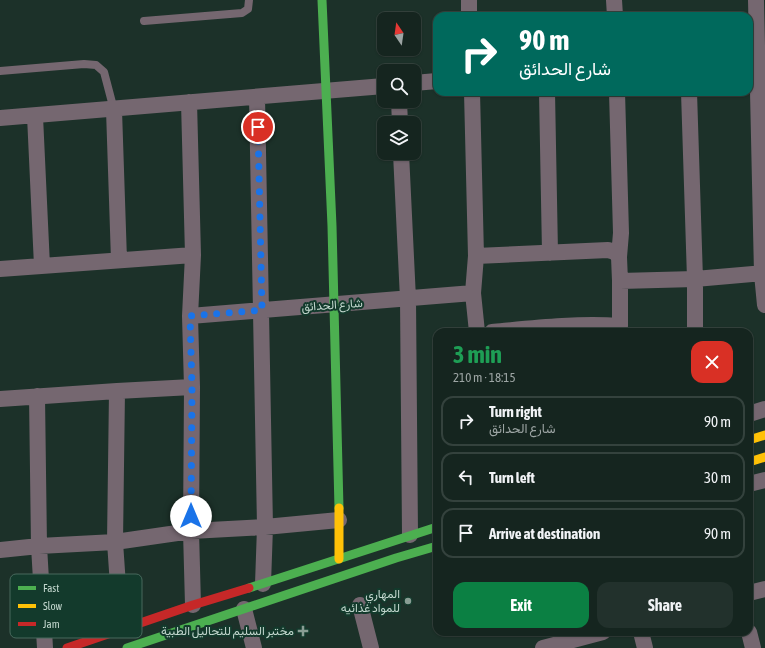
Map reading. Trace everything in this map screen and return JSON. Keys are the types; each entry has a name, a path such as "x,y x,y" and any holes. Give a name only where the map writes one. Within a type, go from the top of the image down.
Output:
{"main road":[{"path":"322,0 335,304 339,558"},
{"path":"753,439 765,435"},
{"path":"753,461 765,457"},
{"path":"142,622 263,584 410,534 433,529"},
{"path":"126,648 396,558 433,547"},
{"path":"67,648 95,638"}],"street":[{"path":"469,0 470,12"},
{"path":"614,0 615,12"},
{"path":"756,0 754,58 765,305"},
{"path":"421,82 433,81"},
{"path":"0,118 114,110 189,102 377,86"},
{"path":"472,96 476,256 473,293 477,328"},
{"path":"547,96 550,253"},
{"path":"617,96 622,233 619,257 620,328"},
{"path":"689,96 695,279 695,328"},
{"path":"257,97 265,527 263,584"},
{"path":"189,102 193,255 190,316 192,388 191,532 193,605"},
{"path":"114,110 119,260"},
{"path":"35,116 42,266"},
{"path":"401,160 408,299 410,534"},
{"path":"476,256 604,250 615,252 619,257"},
{"path":"0,269 193,255"},
{"path":"620,281 695,279 764,274"},
{"name":"شارع الحدائق","path":"190,316 473,293"},
{"path":"557,328 602,324 616,328"},
{"path":"0,399 117,391 192,388"},
{"path":"117,391 115,542 117,574"},
{"path":"37,396 41,574"},
{"path":"753,413 765,409"},
{"path":"753,483 765,480"},
{"path":"0,550 39,546 115,542 191,532 339,520"},
{"path":"753,592 765,589"},
{"path":"360,605 371,648"},
{"path":"244,609 254,648"},
{"path":"544,648 588,636"},
{"path":"641,636 645,648"},
{"path":"750,636 753,648"},
{"path":"44,638 45,648"}],"lane":[{"path":"144,21 242,13 248,10 249,0"},
{"path":"0,71 84,64 96,65 104,72 114,110"}],"traffic: fast":[{"path":"322,0 332,226 339,508"},
{"path":"249,588 433,528"},
{"path":"127,648 396,558 433,547"}],"traffic: slow":[{"path":"753,439 765,435"},
{"path":"753,461 765,457"},
{"path":"339,508 339,559"}],"traffic: jam":[{"path":"142,622 249,588"},
{"path":"67,648 96,638"}],"place":[{"name":"المهاري للمواد غذائيه","path":"408,601"},
{"name":"مختبر السليم للتحاليل الطبية","path":"303,631"}],"route":[{"path":"191,516 192,388 190,316 262,310 258,127"}]}
